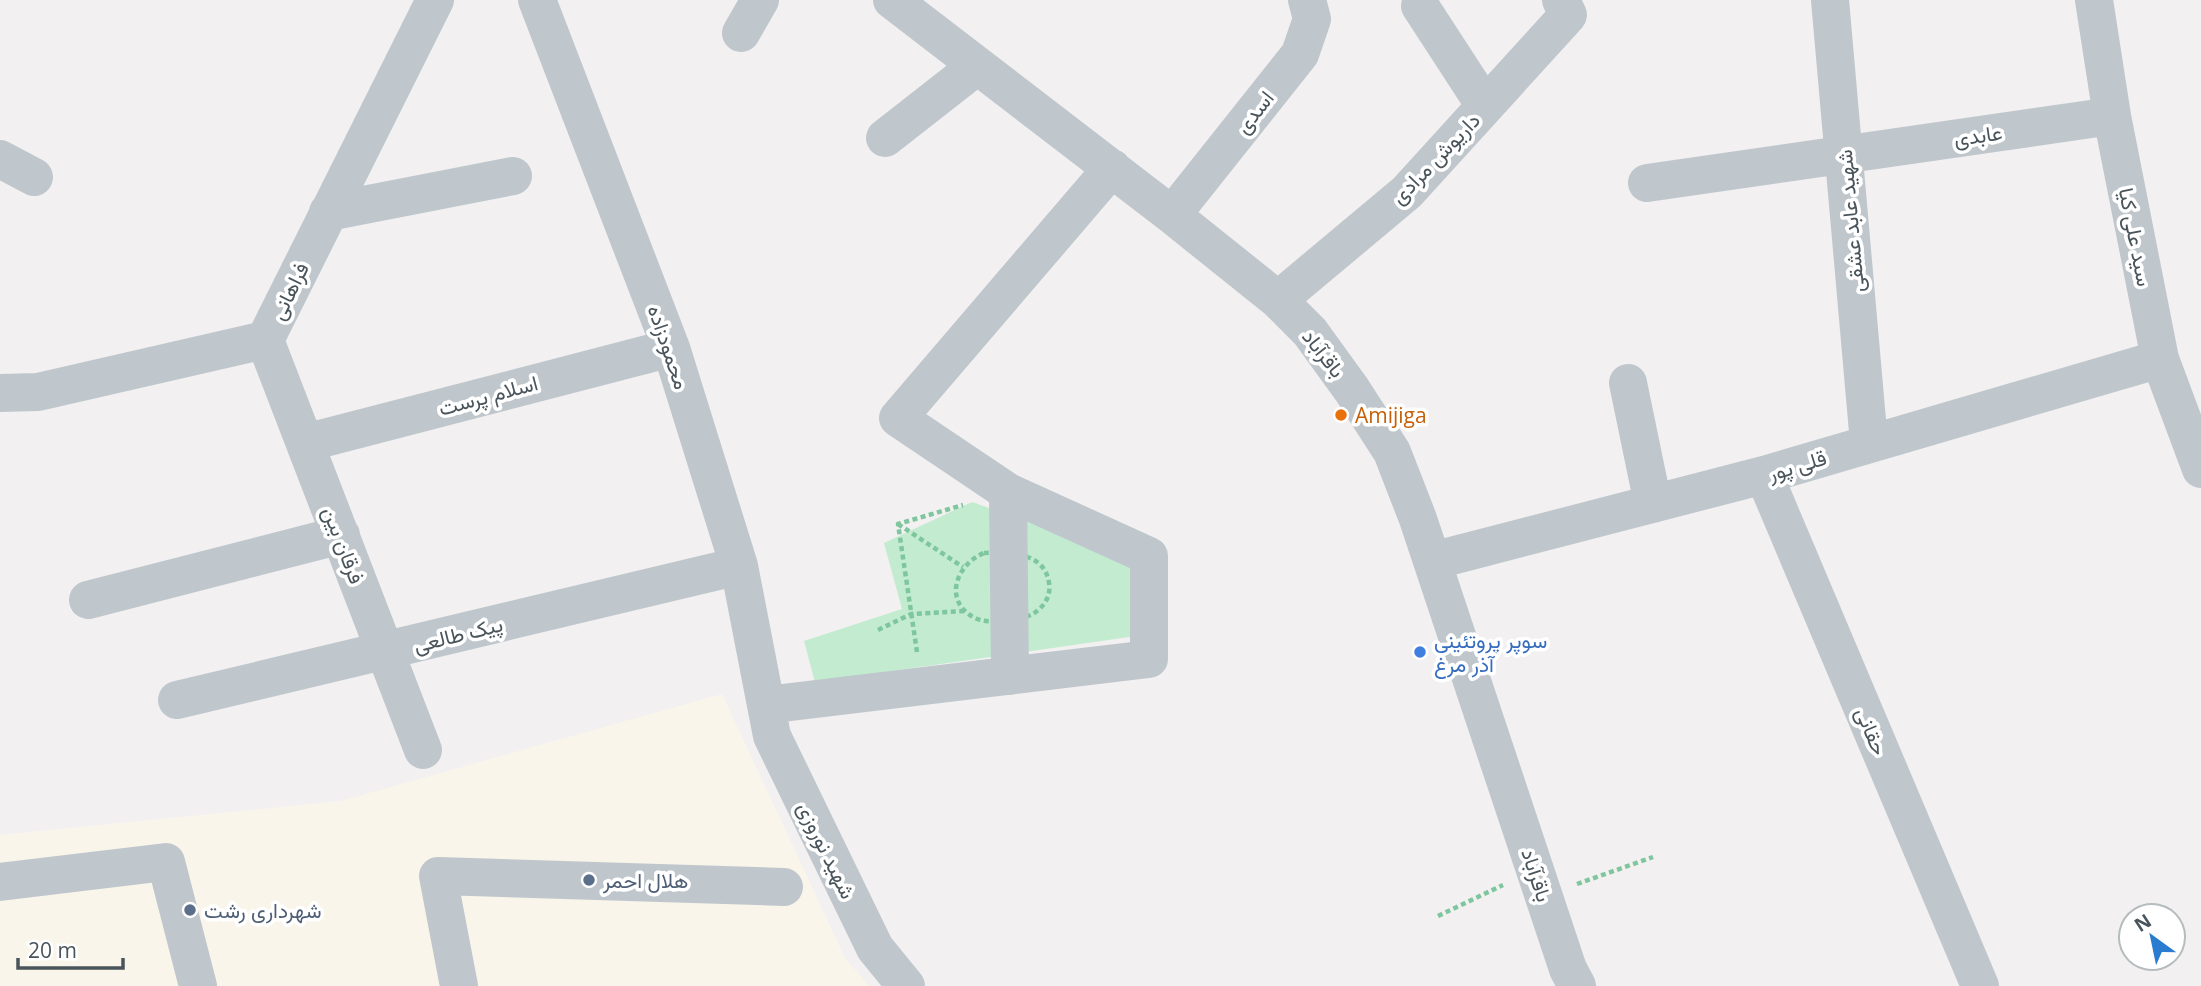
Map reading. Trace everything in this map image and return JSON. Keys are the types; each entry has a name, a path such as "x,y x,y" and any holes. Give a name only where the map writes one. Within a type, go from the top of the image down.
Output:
{"street":[{"name":"فراهانی","path":"0,393 38,392 265,340 435,0"},
{"name":"محمودزاده","path":"537,0 671,348 739,566 765,705"},
{"path":"741,33 760,0"},
{"name":"باقرآباد","path":"891,0 1112,168 1278,300 1310,332 1352,390 1392,452 1418,519 1568,969 1577,986"},
{"name":"اسدی","path":"1172,215 1300,54 1312,19 1307,0"},
{"name":"داریوش مرادی","path":"1278,300 1407,192 1568,15 1561,0"},
{"name":"شهید عابد عشقی","path":"1830,0 1869,443"},
{"name":"سید علی کیا","path":"2094,0 2112,117 2160,359 2201,469"},
{"path":"1419,6 1485,106"},
{"path":"885,138 977,66"},
{"name":"عابدی","path":"1647,183 2112,117"},
{"path":"0,159 34,177"},
{"path":"765,705 1149,659 1149,556 1008,492 898,418 1112,168"},
{"path":"328,212 513,177"},
{"name":"فرقان بین","path":"265,340 423,750"},
{"name":"اسلام پرست","path":"305,443 671,348"},
{"name":"قلی پور","path":"1432,561 1764,475 2160,359"},
{"path":"1628,383 1653,504"},
{"name":"حقانی","path":"1764,475 1980,986"},
{"path":"1008,492 1010,676"},
{"path":"88,600 341,535"},
{"name":"پیک طالعی","path":"177,700 739,566"},
{"name":"شهید نوروزی","path":"765,705 772,736 875,948 906,986"},
{"path":"0,882 166,862 198,986"},
{"path":"459,986 438,876 784,887"}],"path":[{"path":"898,524 1008,492"},
{"path":"898,524 963,567"},
{"path":"898,524 923,687"},
{"path":"878,630 911,614 966,611"},
{"path":"1437,916 1539,883 1653,857"}],"shaded area":[{"name":"هلال احمر","path":"722,694 845,958 869,986 0,986 0,835 341,801"}],"green space":[{"path":"972,502 1132,559 1136,636 815,682 804,641 902,609 884,543"}],"place":[{"name":"Amijiga","path":"1341,415"},
{"name":"سوپر پروتئینی آذر مرغ","path":"1420,652"},
{"name":"هلال احمر","path":"589,880"},
{"name":"شهرداری رشت","path":"190,910"}]}
